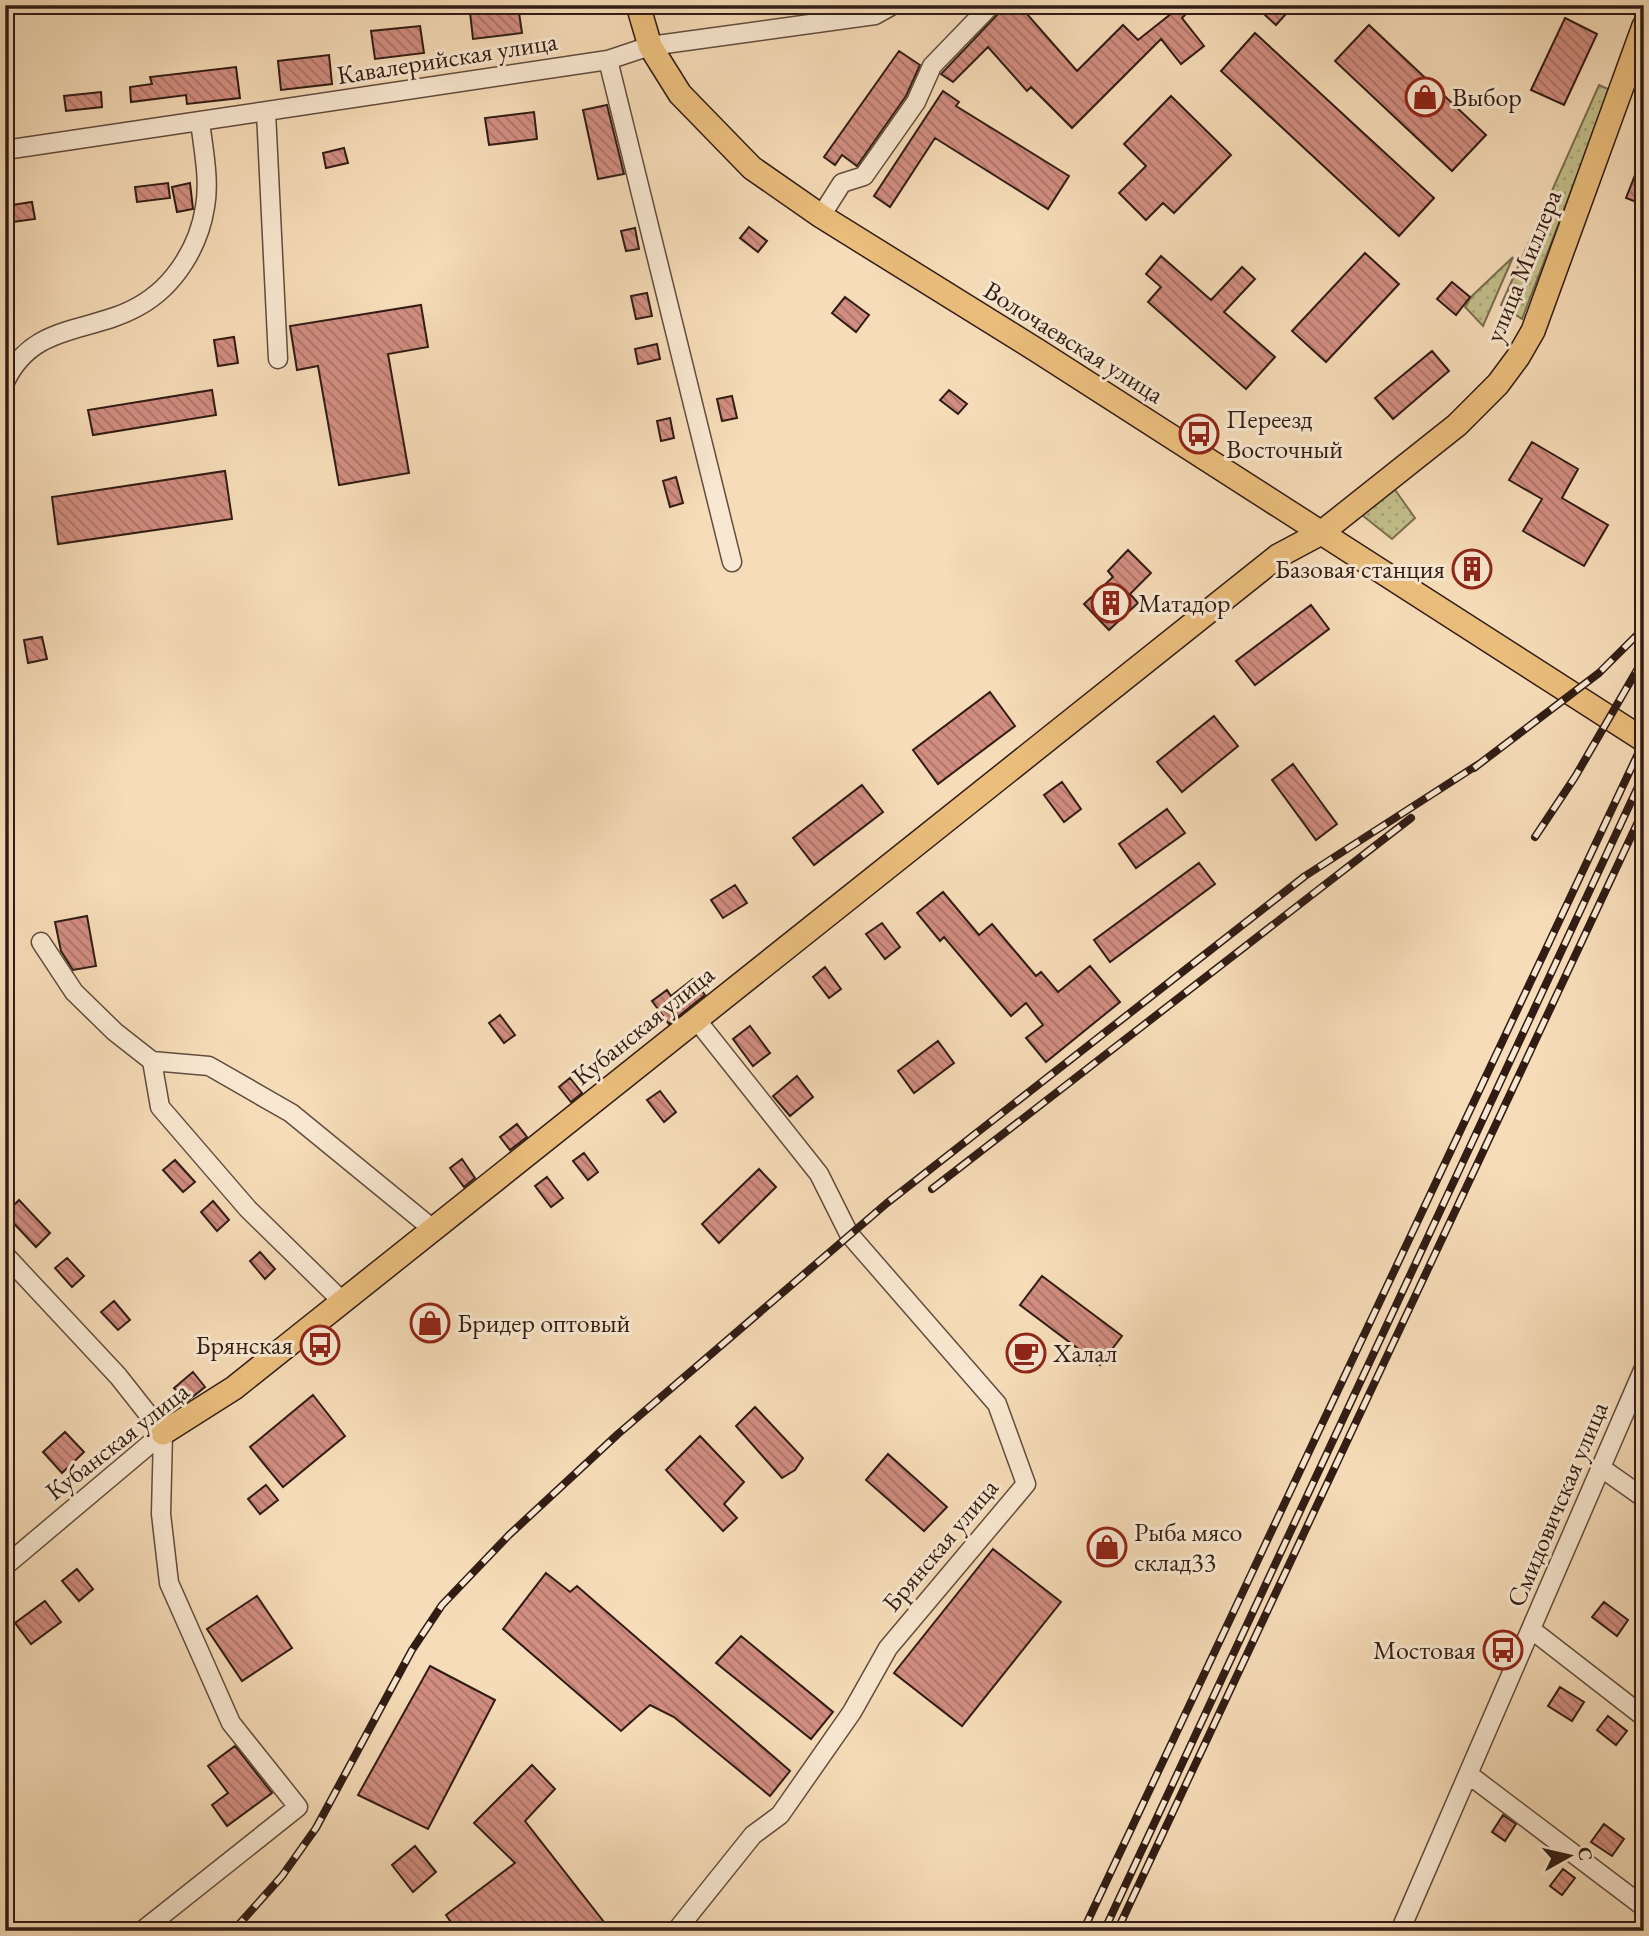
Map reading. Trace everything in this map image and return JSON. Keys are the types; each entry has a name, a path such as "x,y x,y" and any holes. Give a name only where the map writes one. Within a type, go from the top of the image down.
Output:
{"main road":[{"name":"Волочаевская улица","path":"638,5 650,46 680,94 752,169 821,216 1644,740"},
{"name":"улица Миллера","path":"1321,533 1457,425 1498,384 1518,357 1533,331 1644,26"},
{"name":"Кубанская улица","path":"163,1433 234,1388 1278,556 1321,533"}],"street":[{"name":"Кавалерийская улица","path":"5,150 608,60 650,46 875,15 894,5"},
{"path":"821,216 842,183 864,176 916,102 932,66 990,5"},
{"path":"608,60 732,562"},
{"path":"266,112 278,359"},
{"path":"5,382 11,370 32,345 139,306 171,281 197,241 206,205 200,121"},
{"path":"41,942 74,992 115,1032 152,1061 209,1066 290,1113 434,1230"},
{"name":"Брянская улица","path":"676,1931 753,1835 780,1815 852,1712 888,1648 1026,1484 997,1404 849,1234 819,1174 695,1018"},
{"path":"152,1061 160,1107 248,1209 343,1302"},
{"path":"5,1255 118,1376 163,1433 161,1514 169,1583 231,1723 298,1807 142,1931"},
{"name":"Смидовичская улица","path":"1400,1931 1644,1368"},
{"name":"Кубанская улица","path":"5,1566 163,1433"},
{"path":"1600,1467 1644,1498"},
{"path":"1532,1630 1644,1717"},
{"path":"1468,1773 1644,1907"}],"shaded area":[{"path":"1599,85 1610,90 1522,319 1501,305"},
{"path":"1513,257 1483,326 1465,307 1472,296"},
{"path":"1393,487 1415,518 1392,539 1362,515"}],"building":[{"path":"1002,5 1019,5 1077,71 1123,25 1138,40 1181,6 1187,13 1182,18 1204,46 1181,64 1161,39 1072,128 1031,87 1027,91 988,47 953,82 941,74 999,13"},
{"path":"1254,5 1294,5 1276,25"},
{"path":"518,6 522,33 473,39 470,12"},
{"path":"1565,18 1597,34 1564,105 1531,90"},
{"path":"1369,25 1486,135 1452,171 1335,61"},
{"path":"420,26 424,53 375,59 371,31"},
{"path":"1255,33 1434,198 1399,236 1221,71"},
{"path":"899,51 920,65 906,96 857,166 842,155 835,165 824,157"},
{"path":"329,55 332,84 281,90 278,61"},
{"path":"236,67 240,98 187,104 186,95 131,102 130,87 152,84 150,77"},
{"path":"943,91 959,102 956,106 1069,176 1048,209 935,138 890,207 874,196"},
{"path":"101,92 102,107 66,111 64,96"},
{"path":"1171,96 1231,155 1174,213 1163,203 1146,220 1119,193 1146,166 1124,144"},
{"path":"607,105 624,174 598,179 583,110"},
{"path":"534,112 537,139 489,145 485,118"},
{"path":"344,148 348,163 326,168 323,153"},
{"path":"1644,155 1644,205 1626,198"},
{"path":"168,183 170,198 137,202 135,187"},
{"path":"190,183 193,209 177,212 172,187"},
{"path":"32,202 35,219 5,223 5,206"},
{"path":"749,227 767,241 758,252 740,238"},
{"path":"635,228 639,249 626,251 621,231"},
{"path":"1365,253 1399,284 1326,362 1292,331"},
{"path":"1161,256 1211,300 1242,267 1255,279 1224,312 1275,357 1246,389 1148,302 1161,287 1146,274"},
{"path":"1452,282 1470,297 1456,315 1437,299"},
{"path":"647,293 652,316 636,319 631,296"},
{"path":"845,297 869,315 856,332 832,313"},
{"path":"421,305 428,347 388,354 409,473 339,485 318,366 297,370 290,326"},
{"path":"234,337 238,363 218,366 214,340"},
{"path":"657,344 660,359 638,364 635,349"},
{"path":"1432,351 1449,371 1393,419 1375,398"},
{"path":"212,390 216,415 93,435 88,410"},
{"path":"949,390 967,404 958,414 940,400"},
{"path":"732,396 737,418 722,421 717,399"},
{"path":"670,418 674,438 661,441 657,421"},
{"path":"1532,442 1578,469 1562,498 1608,525 1584,566 1523,531 1542,499 1509,480"},
{"path":"225,471 232,519 58,544 52,497"},
{"path":"676,477 683,503 670,507 663,481"},
{"path":"1128,550 1151,573 1130,594 1138,603 1109,630 1084,604 1113,577 1108,571"},
{"path":"1311,605 1329,629 1255,685 1236,661"},
{"path":"42,637 47,659 28,663 24,640"},
{"path":"990,692 1015,726 938,784 913,750"},
{"path":"1214,716 1238,746 1182,792 1157,762"},
{"path":"1293,764 1337,824 1316,840 1272,780"},
{"path":"1062,782 1081,809 1064,822 1044,795"},
{"path":"862,785 883,812 814,865 793,838"},
{"path":"1167,809 1185,833 1136,868 1119,844"},
{"path":"1199,863 1215,884 1110,962 1094,940"},
{"path":"735,885 747,903 723,918 711,900"},
{"path":"943,892 979,935 992,924 1036,976 1041,972 1058,992 1090,966 1120,1002 1046,1062 1026,1038 1043,1025 1026,1003 1011,1016 944,937 940,941 917,913"},
{"path":"87,916 96,966 73,970 61,951 55,922"},
{"path":"882,923 900,947 885,959 866,934"},
{"path":"825,967 841,989 829,998 813,977"},
{"path":"693,979 705,995 669,1024 652,1001 667,990 671,996"},
{"path":"500,1015 515,1035 504,1043 489,1023"},
{"path":"750,1026 770,1053 753,1066 733,1039"},
{"path":"938,1041 954,1063 914,1093 898,1071"},
{"path":"797,1076 813,1097 790,1116 773,1096"},
{"path":"570,1078 582,1093 571,1102 559,1087"},
{"path":"660,1091 676,1112 664,1122 647,1100"},
{"path":"517,1124 527,1137 510,1150 500,1137"},
{"path":"584,1153 598,1172 588,1180 573,1161"},
{"path":"462,1159 475,1178 464,1187 450,1168"},
{"path":"175,1160 195,1182 183,1192 163,1170"},
{"path":"759,1169 776,1187 719,1243 702,1224"},
{"path":"547,1177 563,1198 551,1207 535,1186"},
{"path":"19,1200 50,1233 36,1247 5,1214"},
{"path":"213,1201 229,1220 217,1231 201,1212"},
{"path":"260,1252 275,1269 265,1279 250,1261"},
{"path":"67,1258 84,1276 72,1287 55,1268"},
{"path":"1042,1276 1122,1336 1100,1365 1020,1305"},
{"path":"114,1301 130,1320 118,1330 101,1312"},
{"path":"193,1372 205,1387 186,1402 174,1388"},
{"path":"313,1395 345,1436 283,1487 250,1447"},
{"path":"755,1407 803,1458 795,1470 782,1478 736,1426"},
{"path":"65,1432 84,1452 62,1473 43,1452"},
{"path":"700,1436 744,1482 724,1504 737,1518 723,1531 666,1470"},
{"path":"888,1454 947,1507 924,1531 866,1480"},
{"path":"266,1485 278,1500 260,1514 248,1499"},
{"path":"993,1549 1061,1602 962,1726 894,1673"},
{"path":"77,1569 93,1589 79,1601 62,1581"},
{"path":"546,1573 570,1592 577,1586 790,1771 770,1796 674,1717 650,1705 621,1731 503,1629"},
{"path":"257,1596 292,1648 242,1681 207,1629"},
{"path":"45,1601 61,1622 31,1644 15,1623"},
{"path":"1604,1602 1628,1620 1617,1636 1592,1617"},
{"path":"741,1636 833,1712 811,1739 716,1663"},
{"path":"430,1666 495,1700 428,1829 358,1795"},
{"path":"1560,1687 1584,1702 1572,1721 1548,1706"},
{"path":"1608,1716 1627,1731 1616,1745 1597,1730"},
{"path":"235,1746 272,1793 227,1826 212,1805 228,1793 208,1766"},
{"path":"532,1765 555,1789 525,1821 611,1931 457,1931 446,1915 515,1863 474,1823"},
{"path":"1503,1815 1516,1824 1505,1841 1492,1832"},
{"path":"1604,1824 1624,1839 1612,1856 1591,1842"},
{"path":"415,1846 436,1872 413,1892 392,1865"},
{"path":"1563,1869 1575,1878 1562,1895 1550,1886"}],"railway":[{"path":"1474,768 1599,673 1644,628"},
{"path":"1535,837 1575,777 1644,658"},
{"path":"1083,1931 1644,741"},
{"path":"233,1931 282,1876 316,1828 412,1650 442,1605 509,1535 618,1434 887,1203 1305,876 1482,762"},
{"path":"1104,1931 1644,774"},
{"path":"1117,1931 1644,809"},
{"path":"932,1189 1411,818"}],"place":[{"name":"Выбор","path":"1425,97"},
{"name":"Переезд Восточный","path":"1199,434"},
{"name":"Базовая станция","path":"1472,569"},
{"name":"Матадор","path":"1111,603"},
{"name":"Бридер оптовый","path":"430,1323"},
{"name":"Брянская","path":"320,1345"},
{"name":"Халал","path":"1026,1353"},
{"name":"Рыба мясо склад33","path":"1107,1547"},
{"name":"Мостовая","path":"1503,1650"}]}
